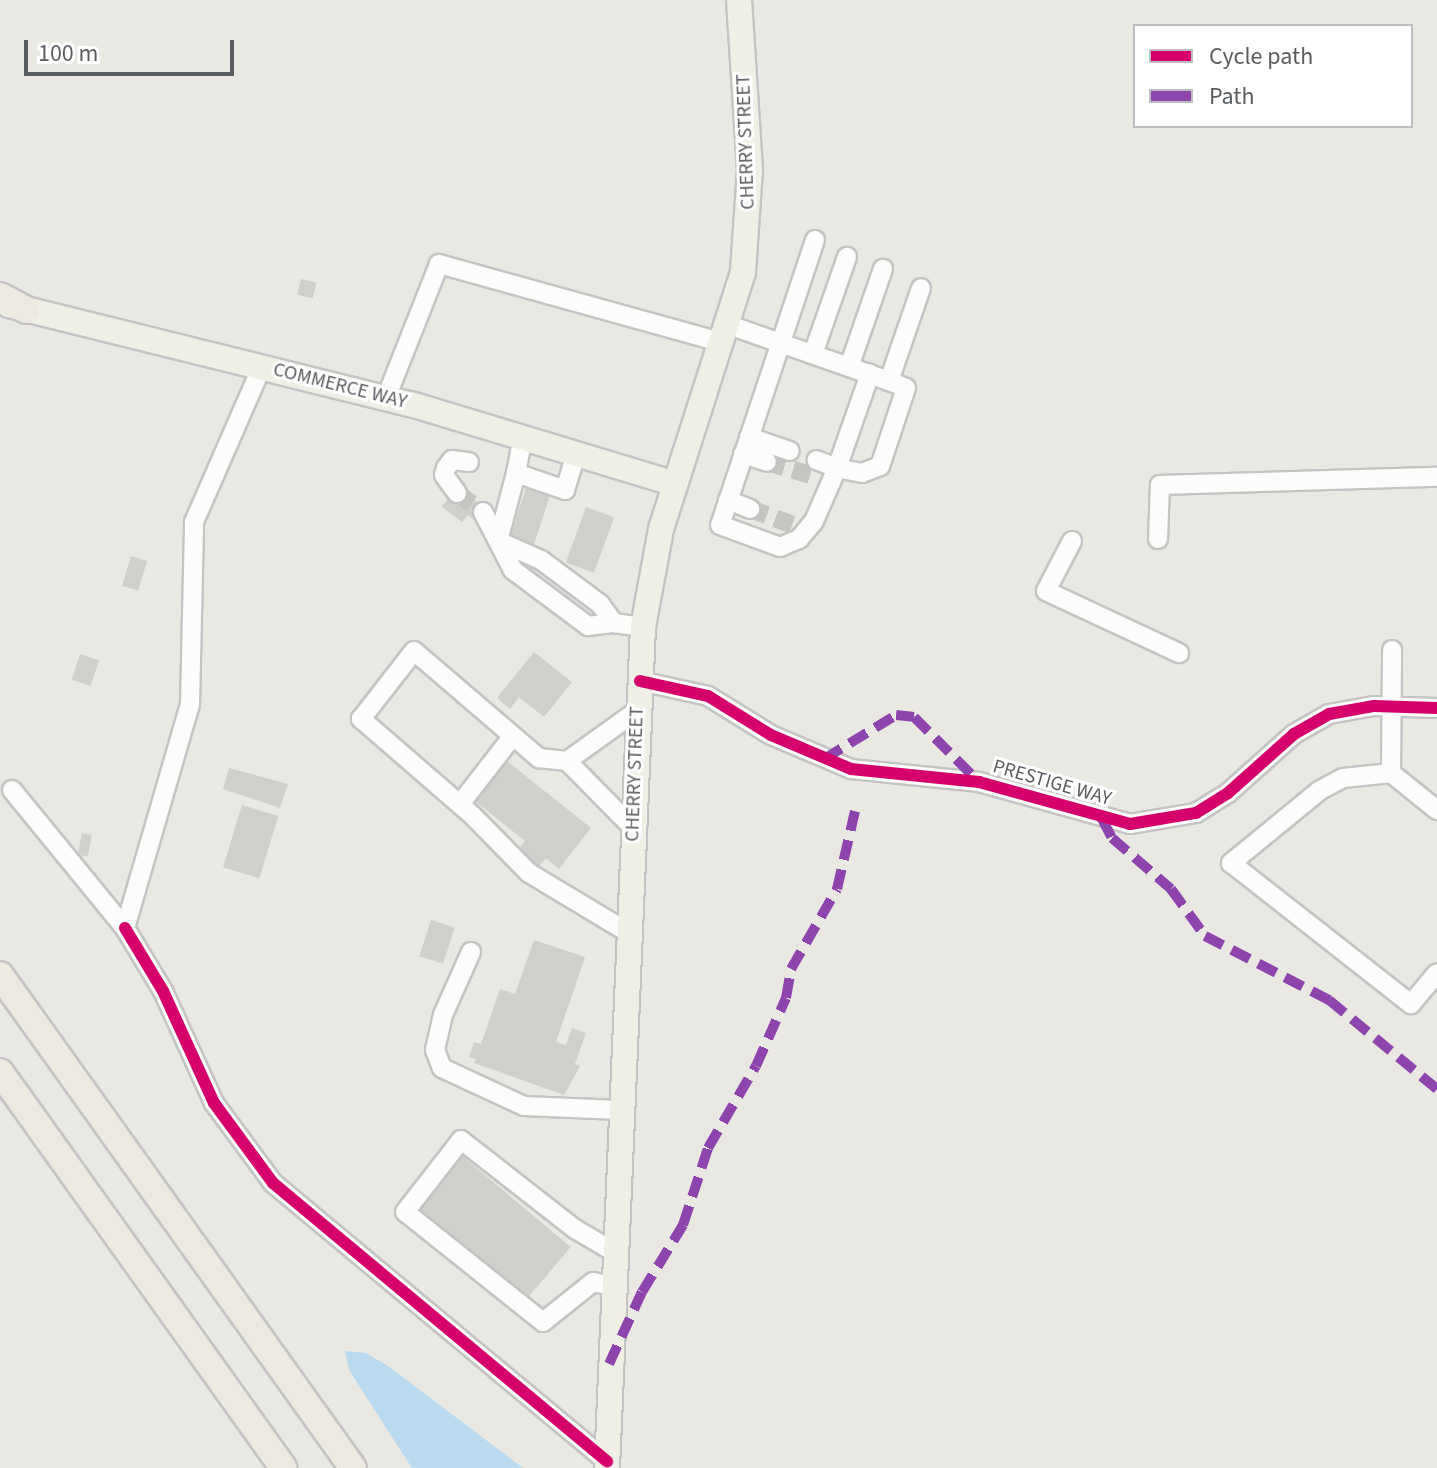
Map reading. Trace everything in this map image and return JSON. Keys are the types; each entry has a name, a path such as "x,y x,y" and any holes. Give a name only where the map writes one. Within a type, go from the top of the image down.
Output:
{"highway":[{"path":"0,296 26,310"},
{"path":"0,975 353,1468"},
{"path":"0,1072 284,1468"}],"main road":[{"name":"CHERRY STREET","path":"607,1465 632,827 643,627 652,563 743,272 750,198 739,0"},
{"name":"COMMERCE WAY","path":"0,303 386,398 675,484"}],"street":[{"path":"815,240 720,525 780,547 800,528 833,474 870,374"},
{"path":"813,354 847,257"},
{"path":"386,398 439,264 726,334 779,343 906,388 880,466 862,473 833,474 813,468"},
{"path":"849,367 883,269"},
{"path":"889,381 921,288"},
{"path":"125,928 190,704 194,522 262,366"},
{"path":"498,541 523,437"},
{"path":"746,445 790,451"},
{"path":"746,445 767,462"},
{"path":"516,473 565,490 576,453"},
{"path":"457,493 449,485 446,468 452,460 469,462"},
{"path":"1158,539 1160,485 1437,477"},
{"path":"728,500 750,509"},
{"path":"483,512 513,570 588,626 614,623 643,627"},
{"path":"498,541 541,560 600,604 614,623"},
{"path":"1072,541 1046,591 1179,653"},
{"path":"1391,773 1392,650"},
{"path":"629,933 529,873 460,804 361,719 414,651 539,758 567,761 632,827"},
{"name":"PRESTIGE WAY","path":"640,681 708,696 771,735 851,769 979,782 1130,824 1165,822 1205,808 1294,734 1329,714 1390,706 1437,708"},
{"path":"567,761 638,710"},
{"path":"460,804 513,736"},
{"path":"1437,810 1391,773 1343,778 1319,791 1231,863 1411,1004 1437,973"},
{"path":"12,790 125,928 163,991 214,1103 273,1183 607,1465"},
{"path":"471,952 443,1015 435,1050 442,1068 524,1106 620,1110"},
{"path":"613,1286 593,1282 543,1322 405,1212 461,1140 575,1229 614,1252"}],"water":[{"path":"345,1351 366,1353 388,1366 523,1468 412,1468 349,1370"}],"building":[{"path":"301,279 317,283 313,298 297,295"},
{"path":"527,485 551,493 534,545 510,537"},
{"path":"460,489 486,509 476,521 468,515 462,522 441,506"},
{"path":"586,507 614,517 594,573 566,562"},
{"path":"131,556 147,561 138,591 122,586"},
{"path":"534,652 572,682 544,717 519,697 510,709 497,698"},
{"path":"80,654 99,660 91,686 72,680"},
{"path":"507,761 591,828 559,869 546,858 536,870 515,853 525,841 475,801"},
{"path":"229,768 288,784 280,808 223,789"},
{"path":"242,805 278,816 259,878 223,867"},
{"path":"82,833 92,835 88,857 78,855"},
{"path":"431,920 455,928 443,964 419,956"},
{"path":"534,940 585,957 556,1042 566,1045 572,1028 586,1033 575,1064 580,1066 564,1095 474,1063 476,1059 469,1057 474,1042 481,1044 500,989 515,994"},
{"path":"461,1155 571,1247 526,1301 416,1209"}],"tunnel":[{"path":"767,462 811,475"},
{"path":"457,493 483,512"},
{"path":"750,509 793,525"}],"marked path":[{"path":"824,759 896,715 914,717 977,780"},
{"path":"609,1364 642,1292 683,1225 708,1148 756,1066 786,998 791,969 837,889 855,811"},
{"path":"1102,819 1112,838 1171,889 1205,936 1329,1000 1437,1089"}],"cycle path":[{"path":"640,681 708,696 771,735 851,769 979,782 1130,824 1196,813 1228,793 1294,734 1329,714 1374,706 1437,708"},
{"path":"125,928 163,991 214,1103 273,1183 607,1461"}]}
